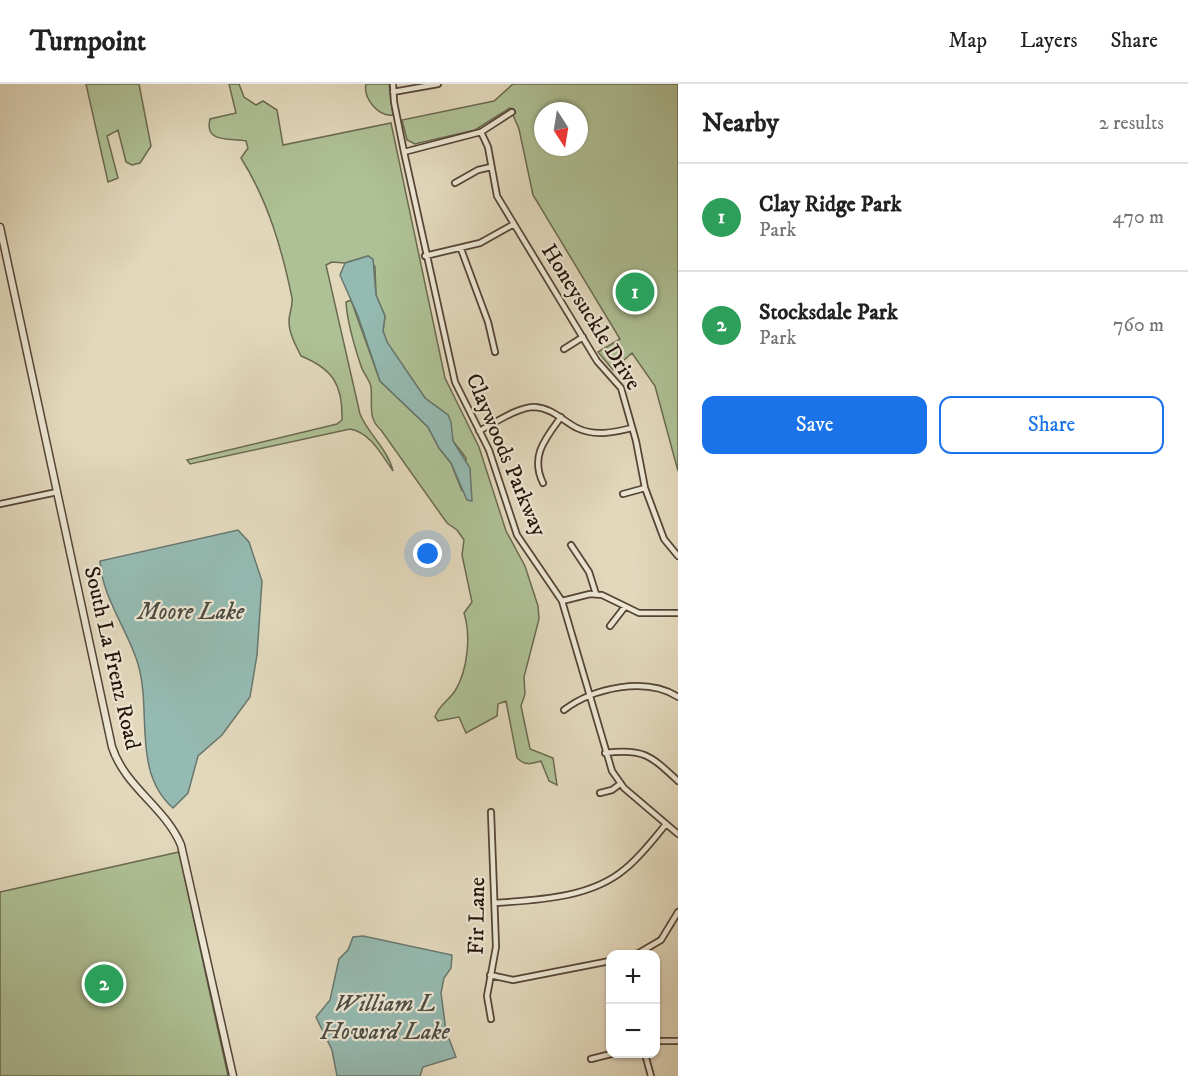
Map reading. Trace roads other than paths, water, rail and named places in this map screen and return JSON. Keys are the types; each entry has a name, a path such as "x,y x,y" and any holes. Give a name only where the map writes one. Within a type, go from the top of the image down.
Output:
{"street":[{"name":"Claywoods Parkway","path":"393,84 425,256 455,382 489,450 517,535 562,601 605,753 620,784 678,834"},
{"path":"393,92 438,84"},
{"path":"404,152 481,132 512,112"},
{"name":"Honeysuckle Drive","path":"481,132 488,147 497,196 597,361 621,388 645,488 664,539 678,556"},
{"path":"456,183 478,170 491,166"},
{"path":"425,256 480,243 514,224"},
{"name":"South La Frenz Road","path":"0,227 112,747 126,775 171,824 182,845 233,1076"},
{"path":"461,249 488,322 495,352"},
{"path":"564,349 583,338"},
{"path":"479,431 524,409 545,409 588,432 604,434 632,428"},
{"path":"543,483 538,473 537,456 561,417"},
{"path":"623,494 645,488"},
{"path":"0,504 57,492"},
{"path":"572,546 589,572 596,594"},
{"path":"562,601 596,594 612,599 624,608 639,614 678,613"},
{"path":"610,626 624,608"},
{"path":"564,710 577,700 644,685 659,687 678,697"},
{"path":"605,753 628,750 642,752 653,758 678,781"},
{"path":"600,793 612,790 620,784"},
{"name":"Fir Lane","path":"491,812 496,947 487,996 491,1019"},
{"path":"495,903 534,900 584,890 604,883 625,870 666,824"},
{"path":"644,950 661,940 678,912"},
{"path":"490,975 513,980 606,962"},
{"path":"660,1041 678,1041"},
{"path":"591,1059 606,1054"},
{"path":"646,1058 651,1076"}],"water":[{"path":"368,256 373,259 376,295 385,316 383,331 387,342 425,398 448,415 453,441 470,468 472,501 467,500 451,463 439,448 428,427 380,381 358,316 340,275 345,263"},
{"name":"Moore Lake","path":"238,530 249,542 262,581 257,655 250,697 222,735 198,756 188,793 173,808 160,793 152,777 145,740 144,702 138,664 105,588 100,561"},
{"name":"William L Howard Lake","path":"363,936 452,955 451,968 444,978 441,993 446,1031 456,1057 423,1067 420,1076 337,1076 332,1050 316,1017 330,1000 339,959 348,950 353,937"}],"place":[{"name":"Clay Ridge Park","path":"635,292"},
{"name":"Stocksdale Park","path":"104,984"}]}
